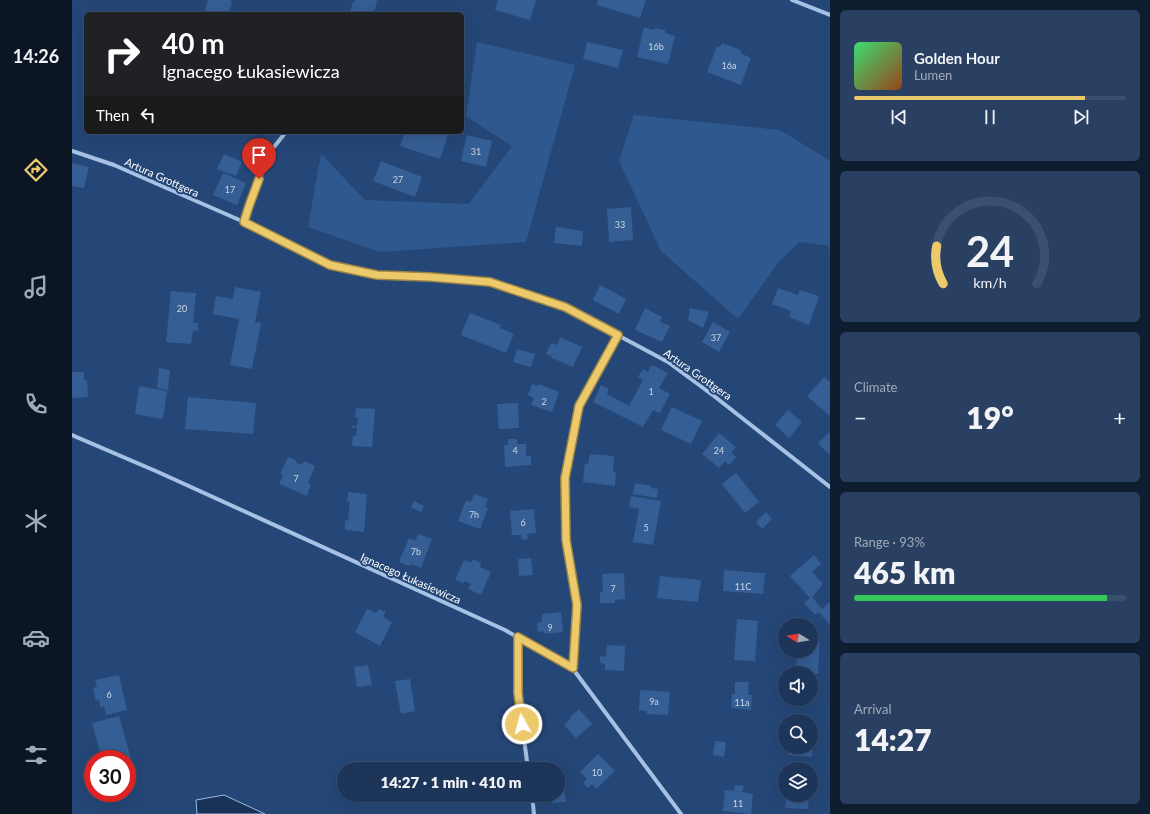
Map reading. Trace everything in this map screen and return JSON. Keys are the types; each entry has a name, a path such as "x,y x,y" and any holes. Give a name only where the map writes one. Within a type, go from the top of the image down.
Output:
{"street":[{"path":"792,0 830,15"},
{"path":"244,222 270,152 284,134"},
{"name":"Artura Grottgera","path":"72,151 114,165 244,222 330,265 377,275 430,277 490,282 565,307 668,362 830,487"},
{"path":"573,668 577,605 566,540 565,478 579,406 618,335"},
{"name":"Ignacego Łukasiewicza","path":"72,435 518,637 573,668 681,814"},
{"path":"518,637 518,693 527,762"},
{"path":"533,802 534,814"}],"shaded area":[{"path":"477,42 575,65 526,242 380,252 308,227 321,154 365,200 469,204 512,146 466,116"},
{"path":"634,115 780,130 830,161 830,259 829,246 800,242 780,260 738,319 661,251 619,161"},
{"path":"224,795 265,814 197,814 196,800"}],"building":[{"path":"208,0 232,1 229,12 205,12"},
{"path":"355,0 377,0 375,10 373,10 372,12 350,12 353,2 354,3"},
{"path":"498,0 536,0 530,20 495,10"},
{"path":"598,0 646,0 640,18 597,5"},
{"path":"644,27 654,30 655,28 665,30 665,33 675,36 668,64 637,57"},
{"path":"587,42 623,50 618,68 583,59"},
{"path":"722,43 741,50 740,53 751,58 741,85 707,72 717,46 720,47"},
{"path":"404,134 448,134 440,159 400,146"},
{"path":"467,135 492,141 486,167 461,161"},
{"path":"224,154 242,162 236,176 217,169"},
{"path":"381,161 422,177 415,197 373,181"},
{"path":"72,163 89,167 84,188 72,186"},
{"path":"223,173 246,183 237,205 213,195"},
{"path":"631,207 633,240 609,242 607,209"},
{"path":"556,227 583,231 582,246 554,243"},
{"path":"600,285 626,299 619,314 593,300"},
{"path":"235,287 261,292 255,322 261,323 252,369 230,365 239,319 213,314 216,296 233,299"},
{"path":"778,288 798,295 800,290 819,296 809,325 789,317 791,311 772,304"},
{"path":"171,291 196,293 193,323 198,323 198,331 193,330 191,344 166,342"},
{"path":"645,308 662,317 660,322 670,326 662,342 635,330"},
{"path":"690,308 709,312 703,328 688,320"},
{"path":"470,313 501,325 500,328 514,334 506,353 461,335"},
{"path":"713,322 730,332 719,352 702,342"},
{"path":"560,337 582,347 573,367 546,354 551,343 557,345"},
{"path":"517,349 535,354 531,367 513,362"},
{"path":"652,365 668,373 659,388 670,394 660,413 653,410 643,427 593,402 601,385 609,389 607,394 629,406 643,380 638,377 643,369 648,372"},
{"path":"159,368 170,370 168,390 157,388"},
{"path":"72,372 84,372 84,380 87,380 88,397 72,398"},
{"path":"824,377 830,382 830,416 807,396"},
{"path":"532,384 539,386 539,384 559,392 552,412 531,405 534,398 528,395"},
{"path":"139,386 167,391 163,419 135,414"},
{"path":"188,397 256,403 253,434 185,429"},
{"path":"518,403 519,428 499,429 497,404"},
{"path":"672,407 702,421 691,444 661,430"},
{"path":"356,408 375,409 372,447 352,446 353,436 356,436 357,428 352,427 357,426 358,418 355,417"},
{"path":"788,410 802,422 789,438 775,425"},
{"path":"830,432 830,455 818,443"},
{"path":"719,433 736,447 731,453 736,457 729,465 725,461 719,468 702,454"},
{"path":"508,439 517,439 517,444 526,444 526,456 531,456 531,465 505,467 504,445 508,445"},
{"path":"590,454 614,456 613,472 616,472 615,486 583,482 585,463 588,464"},
{"path":"288,457 296,460 295,462 302,465 304,461 315,466 308,483 311,484 307,496 279,484 283,475 280,474"},
{"path":"736,473 759,502 745,513 722,484"},
{"path":"635,483 658,489 657,498 633,494"},
{"path":"348,492 367,494 364,532 345,530 345,520 348,521 350,502 347,502"},
{"path":"474,494 488,499 485,507 488,508 480,529 458,521 466,500 471,502"},
{"path":"631,496 661,501 653,545 633,542 639,509 629,507"},
{"path":"414,501 424,506 421,512 411,507"},
{"path":"534,509 536,533 527,534 528,539 522,540 521,535 512,535 510,511"},
{"path":"766,512 772,519 762,529 756,522"},
{"path":"418,534 432,539 421,568 411,564 410,566 399,562 409,538 415,541"},
{"path":"814,555 821,564 812,572 823,584 812,597 822,609 830,602 830,625 819,612 815,615 804,603 810,598 790,576"},
{"path":"531,558 533,575 519,576 518,559"},
{"path":"473,559 481,563 480,567 491,572 481,595 468,589 471,584 465,581 464,583 455,580 464,560 471,563"},
{"path":"724,570 765,573 763,594 723,591"},
{"path":"624,573 625,599 615,600 615,603 600,603 600,592 603,592 602,574"},
{"path":"660,576 701,580 698,602 657,598"},
{"path":"367,609 376,613 379,609 386,612 383,617 392,622 380,646 355,632"},
{"path":"561,612 563,632 544,634 544,631 538,632 537,623 542,622 542,614"},
{"path":"737,619 758,621 755,661 734,660"},
{"path":"818,642 820,642 818,674 818,666 796,666 798,658 818,658"},
{"path":"607,645 625,646 624,671 605,670 605,664 600,663 600,656 606,657"},
{"path":"368,665 372,685 357,687 354,667"},
{"path":"119,675 127,710 106,715 104,706 100,707 99,700 96,701 93,688 97,687 95,680"},
{"path":"410,679 415,711 401,714 395,681"},
{"path":"735,682 749,682 748,695 752,695 751,710 731,708 732,694 735,694"},
{"path":"640,690 670,692 668,715 647,714 647,711 639,710"},
{"path":"579,709 592,724 576,738 564,725"},
{"path":"119,716 128,750 100,750 92,723"},
{"path":"715,741 726,742 724,757 713,755"},
{"path":"598,754 615,771 596,789 592,784 588,788 583,783 587,779 580,772"},
{"path":"789,754 812,754 812,757"},
{"path":"735,785 744,786 742,792 753,794 751,814 723,811 725,790 734,791"},
{"path":"565,795 566,802 552,803 565,802"},
{"path":"786,802 808,802 808,809 785,808"}],"route":[{"path":"259,179 244,222 330,265 377,275 430,277 490,282 565,307 618,335 579,406 565,478 566,540 577,605 573,668 518,637 518,693 522,724"}]}
